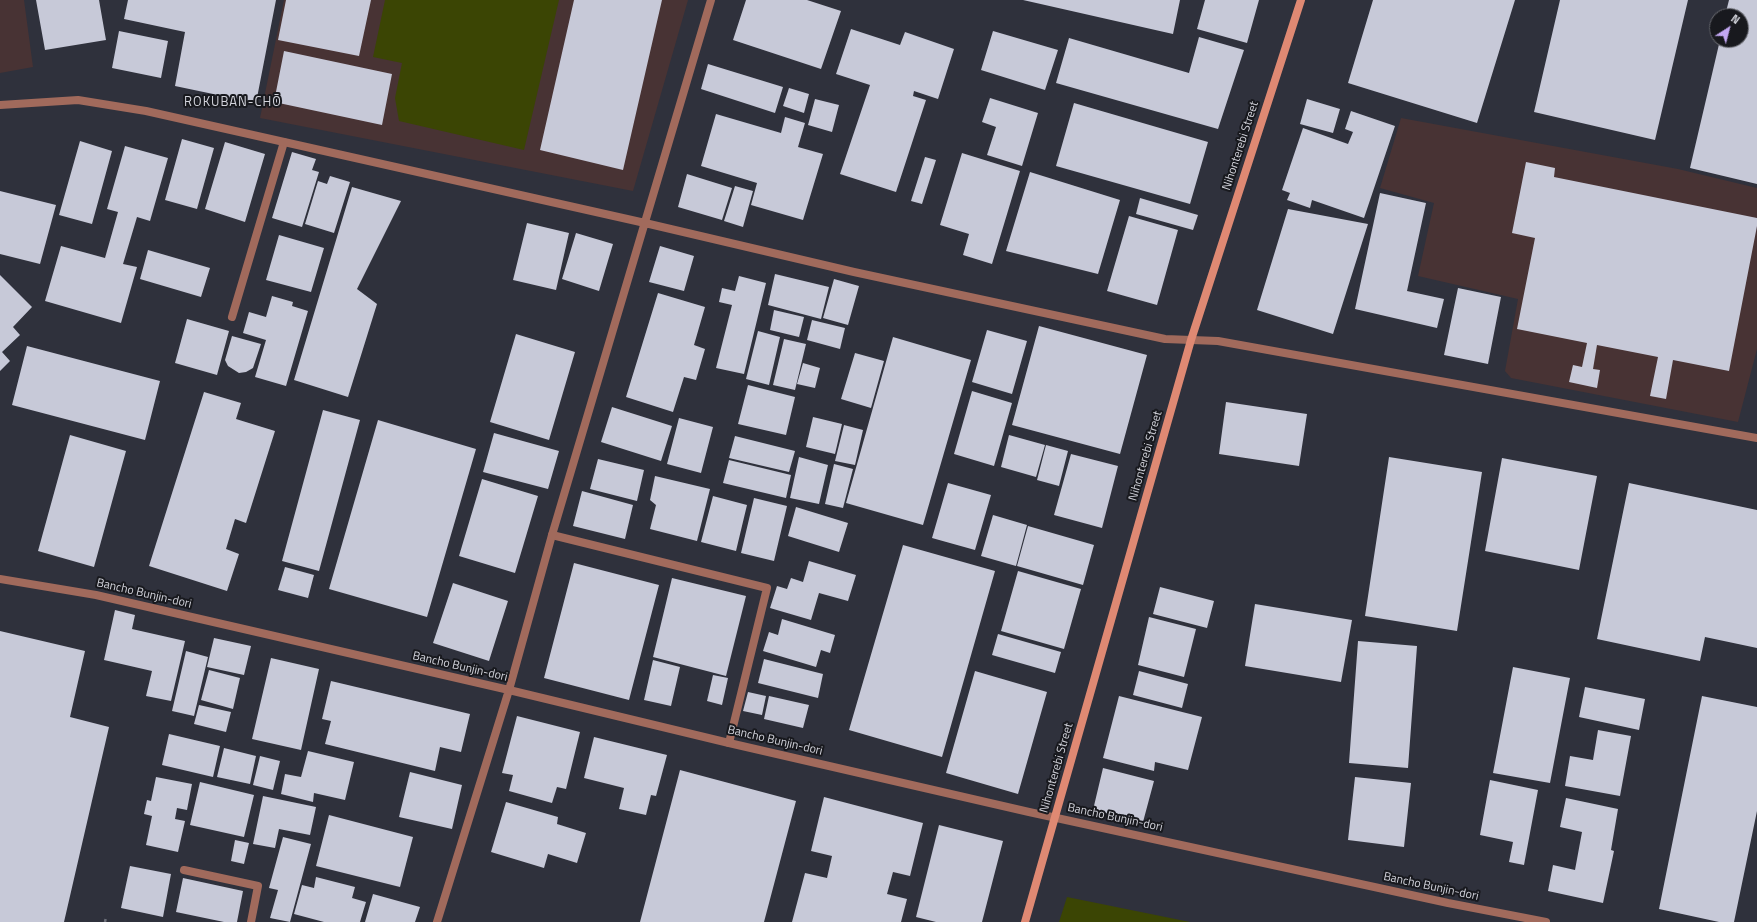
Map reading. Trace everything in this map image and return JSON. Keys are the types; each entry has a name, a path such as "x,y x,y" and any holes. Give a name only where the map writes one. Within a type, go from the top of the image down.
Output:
{"street":[{"path":"437,922 509,690 552,535 711,0"},
{"name":"Nihonterebi Street","path":"1025,922 1191,340 1301,0"},
{"path":"0,105 78,100 146,111 645,222 854,272 1165,339 1218,341 1757,438"},
{"path":"232,317 284,142"},
{"path":"552,535 767,588 730,743"},
{"name":"Bancho Bunjin-dori","path":"0,579 96,595 509,690 730,743 1055,817 1448,903 1546,922"},
{"path":"184,870 258,886 251,922"}],"path":[{"path":"105,922 106,917"}],"shaded area":[{"path":"0,0 24,0 33,67 0,73"},
{"path":"284,0 688,0 633,191 260,118"},
{"path":"1401,118 1678,169 1757,188 1757,349 1738,422 1511,378 1505,371 1518,299 1418,276 1434,203 1380,188"}],"green space":[{"path":"385,0 559,0 524,150 399,121 395,98 402,63 373,57"},
{"path":"1067,897 1190,922 1059,922"}],"building":[{"path":"36,0 99,0 106,40 45,50"},
{"path":"128,0 276,0 256,103 175,86 185,32 124,19"},
{"path":"286,0 371,0 359,56 278,40"},
{"path":"574,0 662,0 623,170 540,150"},
{"path":"746,0 807,0 841,11 821,69 733,40"},
{"path":"1023,0 1180,0 1173,34"},
{"path":"1205,0 1259,0 1247,43 1197,29"},
{"path":"1373,0 1515,0 1477,123 1348,83"},
{"path":"1560,0 1688,0 1655,140 1534,112"},
{"path":"1729,0 1757,0 1757,184 1690,168 1718,48 1749,48 1749,8 1727,8"},
{"path":"851,29 900,45 905,32 954,49 938,99 914,91 913,96 926,100 896,192 840,174 870,85 836,74"},
{"path":"119,31 168,41 161,78 112,68"},
{"path":"993,31 1058,50 1045,90 981,70"},
{"path":"1199,37 1244,50 1218,129 1056,83 1069,38 1189,73"},
{"path":"284,51 392,74 382,125 274,102"},
{"path":"708,64 783,87 775,113 701,89"},
{"path":"789,88 809,94 804,113 783,106"},
{"path":"990,98 1038,113 1022,166 987,155 996,127 982,122"},
{"path":"815,99 839,105 832,132 808,125"},
{"path":"1307,99 1340,109 1333,133 1300,124"},
{"path":"1074,103 1208,142 1190,204 1056,166"},
{"path":"1351,111 1395,126 1364,218 1312,200 1310,208 1287,200 1290,193 1282,190 1303,128 1348,144 1353,132 1345,129"},
{"path":"716,114 781,133 785,117 805,123 798,147 823,154 803,220 751,205 757,183 701,166"},
{"path":"182,139 214,148 197,209 165,200"},
{"path":"80,141 112,151 92,224 59,215"},
{"path":"225,142 265,154 245,222 205,209"},
{"path":"125,146 168,158 150,221 137,217 123,264 137,267 121,323 45,301 61,246 105,258 118,212 107,209"},
{"path":"292,152 316,159 312,170 319,172 302,227 272,218"},
{"path":"962,153 1020,171 992,264 963,255 969,234 940,225"},
{"path":"925,157 936,160 922,204 911,201"},
{"path":"1526,162 1555,168 1554,177 1757,218 1757,226 1729,371 1673,360 1666,399 1650,396 1658,357 1597,345 1593,369 1600,370 1597,388 1569,382 1573,365 1582,367 1587,343 1517,329 1535,238 1512,233"},
{"path":"1030,172 1120,200 1098,274 1006,251"},
{"path":"687,174 732,188 722,220 678,207"},
{"path":"330,176 350,182 334,233 305,224 318,181 327,184"},
{"path":"735,186 753,191 743,227 724,221"},
{"path":"352,187 401,201 357,289 377,304 348,397 294,380"},
{"path":"0,191 56,205 40,264 0,254"},
{"path":"1380,193 1426,203 1407,291 1444,299 1437,328 1355,309"},
{"path":"1140,198 1198,215 1193,230 1136,214"},
{"path":"1288,209 1368,224 1333,334 1257,310"},
{"path":"1129,216 1178,230 1157,305 1107,291"},
{"path":"527,223 569,233 556,290 513,280"},
{"path":"576,233 613,244 599,291 562,279"},
{"path":"279,235 324,248 311,292 266,280"},
{"path":"660,246 694,256 684,291 649,282"},
{"path":"148,250 210,268 201,297 140,279"},
{"path":"775,274 829,287 821,319 768,305"},
{"path":"0,275 32,307 13,327 20,335 2,352 10,361 0,371"},
{"path":"739,276 766,283 744,374 716,368 732,305 719,302 722,288 735,291"},
{"path":"834,279 859,286 848,325 823,318"},
{"path":"1458,288 1501,297 1488,364 1444,355"},
{"path":"658,293 705,307 694,345 705,349 696,380 684,377 673,412 626,397"},
{"path":"272,296 293,302 292,306 308,311 286,386 255,377 266,340 243,333 249,312 266,317"},
{"path":"774,310 804,317 799,337 770,330"},
{"path":"187,319 229,331 217,375 175,363"},
{"path":"812,320 845,328 840,349 807,340"},
{"path":"1039,326 1147,355 1120,454 1012,425"},
{"path":"987,330 1027,341 1012,394 972,382"},
{"path":"758,331 780,337 769,385 746,379"},
{"path":"516,334 575,352 549,440 490,422"},
{"path":"232,336 261,344 253,368 246,372 239,373 228,366 225,360"},
{"path":"893,337 971,360 923,525 846,503"},
{"path":"784,339 806,344 795,390 773,385"},
{"path":"27,346 160,381 145,440 12,405"},
{"path":"855,353 884,361 871,408 841,399"},
{"path":"803,363 820,368 815,388 797,384"},
{"path":"748,385 795,397 786,435 738,424"},
{"path":"972,391 1012,403 994,466 954,454"},
{"path":"204,392 241,403 236,419 275,431 246,523 235,519 226,549 239,554 227,591 149,566"},
{"path":"1226,402 1307,414 1299,466 1219,454"},
{"path":"612,407 672,426 661,461 601,442"},
{"path":"323,410 360,420 319,571 282,561"},
{"path":"813,417 842,424 835,454 806,447"},
{"path":"679,418 713,427 701,473 667,464"},
{"path":"378,420 476,449 427,617 329,589"},
{"path":"844,425 863,430 855,465 835,461"},
{"path":"494,433 559,451 548,489 483,472"},
{"path":"70,435 126,451 94,567 38,551"},
{"path":"1009,435 1045,445 1036,477 1001,467"},
{"path":"735,436 795,451 789,472 729,458"},
{"path":"1046,445 1068,451 1059,486 1037,480"},
{"path":"1071,454 1118,466 1102,528 1054,515"},
{"path":"799,457 828,465 819,504 790,498"},
{"path":"1389,457 1482,472 1457,631 1365,616"},
{"path":"1502,458 1597,476 1579,570 1485,551"},
{"path":"598,459 644,470 637,501 590,489"},
{"path":"729,460 791,475 786,498 723,483"},
{"path":"834,464 853,469 843,508 825,504"},
{"path":"655,476 710,489 697,541 650,529 656,505 650,500"},
{"path":"482,479 538,496 515,573 459,556"},
{"path":"948,483 991,495 975,550 932,538"},
{"path":"1629,483 1757,510 1757,648 1705,637 1700,661 1597,639"},
{"path":"582,491 633,505 625,539 573,526"},
{"path":"713,496 747,505 736,551 701,542"},
{"path":"754,498 787,506 774,561 741,553"},
{"path":"796,507 848,523 839,552 788,536"},
{"path":"993,515 1027,525 1016,566 981,556"},
{"path":"1028,526 1094,545 1083,585 1017,566"},
{"path":"903,545 995,571 942,757 849,730"},
{"path":"809,561 856,575 848,601 819,593 811,620 770,608 777,586 787,589 791,578 803,582"},
{"path":"574,563 659,585 629,700 544,678"},
{"path":"285,567 314,575 308,598 278,590"},
{"path":"1018,571 1081,589 1064,649 1001,631"},
{"path":"672,578 746,596 726,676 653,657"},
{"path":"453,583 508,601 489,661 433,643"},
{"path":"1160,587 1214,601 1207,628 1153,614"},
{"path":"1255,604 1352,620 1341,682 1245,666"},
{"path":"115,610 135,615 132,629 185,641 171,701 146,696 152,671 104,660"},
{"path":"1149,617 1196,629 1184,677 1138,665"},
{"path":"782,619 835,635 830,653 821,650 816,667 763,651 769,632 778,635"},
{"path":"0,631 85,651 70,717 109,727 64,922 0,922"},
{"path":"998,634 1061,652 1055,673 992,655"},
{"path":"214,638 251,646 244,675 207,667"},
{"path":"1358,641 1417,646 1408,768 1349,763"},
{"path":"186,651 208,657 194,716 172,711"},
{"path":"271,658 319,669 301,750 252,739"},
{"path":"764,659 823,674 818,698 758,683"},
{"path":"653,660 680,667 671,706 644,700"},
{"path":"1513,667 1570,678 1550,783 1493,773"},
{"path":"209,670 240,678 233,709 201,700"},
{"path":"975,671 1047,692 1018,794 946,773"},
{"path":"1139,671 1188,684 1182,708 1133,695"},
{"path":"713,675 728,678 722,705 707,701"},
{"path":"331,681 470,714 461,752 440,747 435,771 325,744 331,721 322,719"},
{"path":"1585,687 1645,699 1639,730 1579,717"},
{"path":"748,692 766,696 762,715 743,711"},
{"path":"769,696 809,705 803,728 764,719"},
{"path":"1119,696 1202,717 1188,770 1155,762 1154,771 1103,758"},
{"path":"1702,696 1757,707 1757,811 1734,922 1719,922 1659,909"},
{"path":"199,705 231,712 226,732 194,724"},
{"path":"517,716 580,732 566,789 557,787 552,803 509,791 513,775 502,773"},
{"path":"1598,730 1631,736 1620,796 1565,786 1570,756 1593,760"},
{"path":"169,734 220,746 213,777 162,765"},
{"path":"594,737 667,755 656,796 651,795 646,815 619,809 624,788 584,778"},
{"path":"224,748 256,756 250,784 217,777"},
{"path":"308,751 354,762 345,800 314,793 313,802 281,794 285,774 301,777"},
{"path":"260,756 280,761 273,790 253,785"},
{"path":"1103,768 1154,781 1143,822 1093,810"},
{"path":"680,770 796,801 764,922 640,922"},
{"path":"410,772 462,785 452,829 399,817"},
{"path":"156,777 192,784 187,810 177,808 175,819 185,821 178,852 146,845 152,816 144,814 147,800 151,801"},
{"path":"1355,777 1411,783 1404,847 1348,840"},
{"path":"1490,780 1538,790 1524,865 1509,862 1513,842 1480,835"},
{"path":"200,782 254,795 244,837 190,825"},
{"path":"263,796 316,807 310,835 279,829 275,848 253,844"},
{"path":"824,797 923,823 910,876 893,872 887,894 907,899 901,922 792,922 805,873 827,878 832,856 811,851"},
{"path":"1566,798 1618,809 1611,850 1614,851 1603,903 1548,891 1553,865 1575,870 1582,832 1560,827"},
{"path":"506,802 558,817 557,824 586,833 577,863 548,854 544,868 491,852"},
{"path":"329,815 413,837 400,887 316,866"},
{"path":"939,825 1003,841 982,922 936,922 916,917"},
{"path":"283,837 311,844 290,922 270,918 278,890 269,888"},
{"path":"235,840 249,843 244,864 231,861"},
{"path":"130,866 171,874 163,917 121,908"},
{"path":"316,877 355,887 352,898 366,902 360,922 324,922 294,914 302,885 314,888"},
{"path":"183,878 243,891 237,922 224,922 176,912"},
{"path":"373,894 420,907 415,922 365,922"}],"district":[{"name":"ROKUBAN-CHŌ","path":"233,103"}]}
